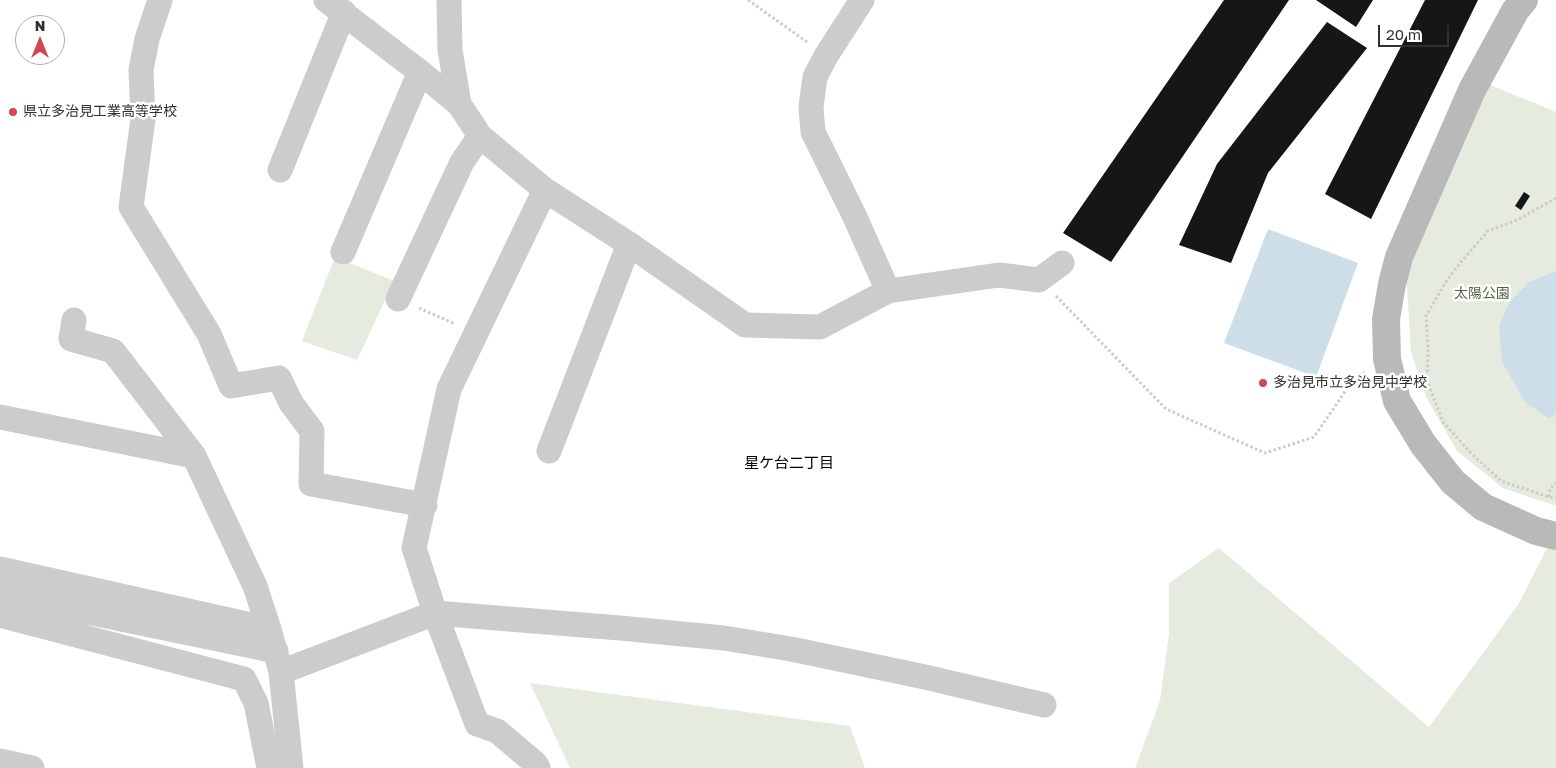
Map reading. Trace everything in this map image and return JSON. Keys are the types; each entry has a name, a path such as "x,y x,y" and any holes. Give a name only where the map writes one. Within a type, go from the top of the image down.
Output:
{"street":[{"path":"160,0 148,38 141,70 143,119 131,207 209,334 231,386 279,378 291,403 312,431 311,484 425,504"},
{"path":"449,0 450,50 458,104"},
{"path":"862,0 826,56 815,77 811,107 813,132 854,214 888,291"},
{"path":"1524,0 1515,11 1472,90 1399,257 1386,319 1387,359 1397,401 1424,444 1453,482 1483,507 1536,531 1556,536"},
{"path":"280,170 335,6 458,104 480,136 546,190 630,244 745,325 820,327 888,291 999,275 1039,280 1062,263"},
{"path":"343,252 420,72"},
{"path":"398,299 462,162 480,136"},
{"path":"538,768 535,763 498,731 477,724 435,613 414,548 450,389 546,190"},
{"path":"549,451 630,244"},
{"path":"74,320 70,340 113,351 194,456 255,586 275,651 291,768"},
{"path":"0,417 194,456"},
{"path":"0,569 275,651"},
{"path":"0,594 275,651 435,613 620,628 743,641 925,677 1044,705"},
{"path":"0,615 244,679 256,703 269,768"},
{"path":"0,761 32,768"}],"path":[{"path":"748,0 826,56"},
{"path":"1556,198 1518,220 1488,231 1460,262 1426,316 1428,347 1427,381 1443,422 1471,453 1501,480 1549,498 1556,498"},
{"path":"1039,280 1166,409 1265,453 1314,437 1355,377 1387,359"},
{"path":"398,299 477,333"},
{"path":"1549,498 1550,489 1556,484"}],"green space":[{"name":"太陽公園","path":"1485,83 1556,112 1556,506 1503,488 1457,451 1427,399 1411,352 1406,270"},
{"path":"335,257 394,281 357,360 302,341"},
{"path":"1556,531 1556,768 1135,768 1160,701 1169,633 1169,583 1219,548 1429,727 1518,605"},
{"path":"530,683 850,726 865,768 570,768"}],"shaded area":[{"path":"1268,229 1358,263 1316,377 1224,343"},
{"path":"1556,271 1556,411 1553,417 1548,418 1525,402 1502,362 1499,326 1510,301 1529,282"}],"building":[{"path":"1224,0 1289,0 1111,262 1063,233"},
{"path":"1316,0 1373,0 1356,27"},
{"path":"1425,0 1478,0 1371,219 1325,194"},
{"path":"1327,22 1367,48 1268,173 1231,263 1179,245 1217,164"},
{"path":"1524,192 1530,196 1521,210 1515,206"}],"place":[{"name":"県立多治見工業高等学校","path":"13,112"},
{"name":"多治見市立多治見中学校","path":"1263,383"}],"district":[{"name":"星ケ台二丁目","path":"789,463"}]}
